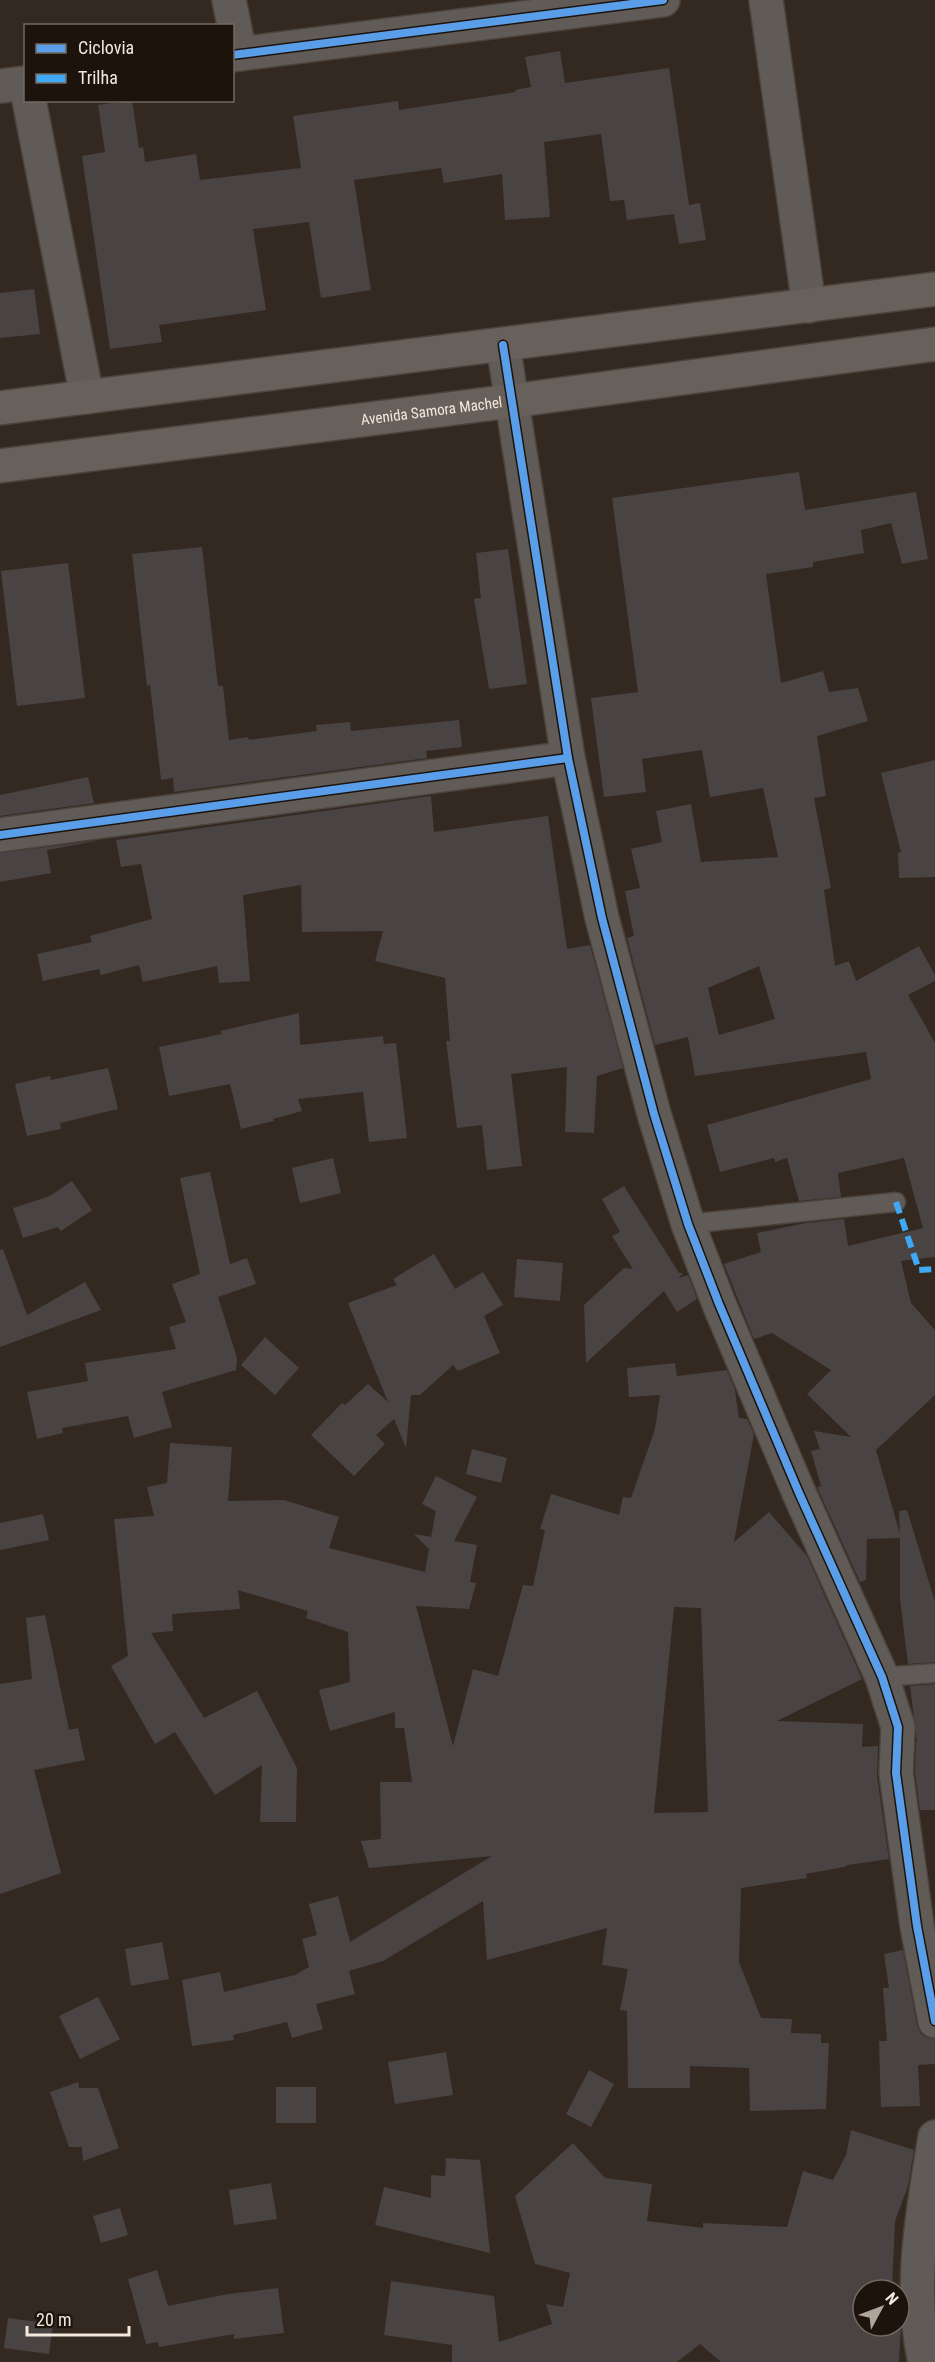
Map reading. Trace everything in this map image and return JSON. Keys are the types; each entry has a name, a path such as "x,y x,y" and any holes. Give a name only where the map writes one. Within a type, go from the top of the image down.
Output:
{"highway":[{"path":"0,408 935,289"},
{"name":"Avenida Samora Machel","path":"0,466 511,402 935,344"}],"street":[{"path":"229,0 232,24"},
{"path":"234,39 236,54 663,0"},
{"path":"766,0 808,306"},
{"path":"0,86 24,84"},
{"path":"29,102 87,397"},
{"path":"503,345 568,758 602,918 654,1114 688,1224 719,1304 799,1493 882,1677 898,1727 896,1773 917,1926 935,2020"},
{"path":"0,835 568,758"},
{"path":"925,2362 919,2335 916,2278 921,2224 935,2137"}],"lane":[{"path":"688,1224 896,1202"},
{"path":"882,1677 935,1673"}],"building":[{"path":"560,51 565,83 669,68 689,205 700,203 706,240 679,244 674,214 627,220 624,200 610,201 601,134 544,142 550,217 505,220 502,174 444,183 441,168 354,180 371,290 321,298 309,222 253,229 266,310 159,325 162,342 110,349 82,156 105,152 98,105 132,102 139,148 143,147 145,162 196,154 200,180 301,168 293,116 398,101 399,110 516,92 515,90 531,87 525,57"},
{"path":"34,289 40,334 0,338 0,293"},
{"path":"799,472 805,510 916,492 928,559 902,564 891,523 861,530 864,553 813,562 813,567 766,574 781,683 823,671 829,692 858,688 868,721 817,736 826,796 814,798 831,888 824,890 835,966 849,961 856,981 919,946 935,975 935,981 908,995 935,1043 935,1257 901,1261 911,1303 935,1330 935,1395 876,1450 900,1534 899,1511 907,1510 935,1602 935,1662 908,1664 900,1599 900,1538 867,1539 866,1580 860,1582 817,1487 821,1486 811,1451 820,1449 814,1431 851,1437 807,1394 831,1370 772,1333 754,1339 724,1264 761,1252 757,1233 806,1223 844,1219 848,1246 923,1228 904,1158 838,1173 841,1197 799,1201 787,1158 775,1162 774,1158 720,1172 707,1125 871,1079 866,1052 695,1076 688,1037 655,1045 627,938 634,936 625,891 640,888 631,849 662,842 656,811 691,804 701,862 778,857 763,788 710,797 702,750 642,759 646,792 604,797 591,698 638,692 612,498","holes":["759,966 775,1019 719,1035 708,988"]},
{"path":"202,547 218,686 223,686 229,740 248,737 249,740 317,731 316,725 350,722 351,731 459,720 462,747 426,751 427,758 174,792 173,778 161,780 150,685 147,686 132,554"},
{"path":"508,549 527,684 489,689 474,599 481,598 476,553"},
{"path":"68,563 85,698 17,706 1,571"},
{"path":"935,760 935,877 899,878 898,853 901,852 881,773"},
{"path":"88,777 94,803 0,816 0,795"},
{"path":"431,796 434,832 548,816 567,949 590,945 623,1068 597,1076 594,1133 565,1132 567,1067 511,1074 522,1166 487,1170 482,1125 457,1128 446,1041 450,1041 445,978 375,961 383,931 302,932 301,885 243,895 250,981 219,983 217,966 143,982 139,965 101,975 99,969 43,981 37,954 92,942 90,936 152,919 141,864 121,867 116,840"},
{"path":"102,840 47,850 51,873 0,882 0,853"},
{"path":"299,1013 300,1045 383,1036 384,1044 396,1043 407,1138 369,1142 363,1092 298,1099 302,1111 241,1129 230,1084 169,1096 159,1047 222,1034 220,1031"},
{"path":"108,1068 118,1109 60,1123 61,1129 27,1136 15,1084 50,1076 51,1080"},
{"path":"333,1158 341,1193 300,1203 292,1168"},
{"path":"210,1172 230,1264 247,1258 256,1284 218,1297 237,1358 236,1370 162,1392 172,1427 134,1438 128,1416 62,1428 63,1433 37,1439 27,1392 88,1381 85,1363 176,1349 169,1327 186,1322 172,1284 200,1274 180,1178"},
{"path":"72,1181 92,1210 61,1231 58,1227 23,1238 13,1208 50,1196"},
{"path":"624,1186 679,1273 683,1273 679,1278 688,1275 697,1299 677,1312 664,1291 586,1363 584,1305 624,1268 633,1269 612,1236 620,1232 602,1199"},
{"path":"3,1249 27,1315 85,1282 101,1310 0,1347 0,1250"},
{"path":"434,1254 455,1289 483,1272 503,1305 484,1316 500,1353 458,1371 453,1365 420,1395 411,1395 406,1448 394,1419 376,1435 385,1444 354,1476 311,1435 342,1403 345,1405 368,1384 388,1402 348,1303 397,1285 393,1279"},
{"path":"517,1259 563,1263 560,1301 514,1297"},
{"path":"265,1337 299,1368 275,1395 241,1365"},
{"path":"675,1363 677,1376 727,1370 735,1390 739,1418 747,1419 754,1434 734,1542 769,1512 807,1556 862,1679 777,1721 863,1724 862,1747 878,1746 877,1776 889,1859 806,1874 807,1878 741,1888 739,1962 761,2018 792,2019 791,2033 821,2034 821,2043 829,2043 826,2109 750,2111 749,2068 690,2066 690,2088 628,2088 627,2011 620,2010 628,1969 602,1965 607,1928 487,1960 483,1901 383,1961 349,1971 355,1994 316,2004 323,2029 292,2038 287,2022 233,2035 234,2040 192,2046 182,1980 220,1972 224,1992 295,1975 309,1967 302,1939 317,1935 309,1904 338,1896 350,1942 492,1856 369,1868 361,1841 381,1839 380,1782 412,1782 404,1728 395,1728 395,1712 330,1731 319,1690 350,1682 348,1632 306,1618 308,1611 238,1590 240,1609 172,1614 173,1631 151,1633 204,1718 257,1691 297,1768 296,1822 260,1822 262,1765 215,1795 175,1732 155,1744 111,1666 128,1656 114,1519 154,1516 147,1487 167,1483 170,1443 232,1447 228,1501 284,1500 339,1517 329,1548 425,1572 429,1549 414,1534 431,1537 436,1511 422,1504 436,1476 477,1497 454,1541 477,1545 470,1582 476,1583 469,1609 416,1606 453,1746 473,1669 498,1676 523,1585 533,1586 545,1530 540,1529 551,1494 619,1515 623,1497 631,1498 655,1429 660,1395 629,1397 627,1368","holes":["674,1607 701,1608 708,1812 654,1813"]},
{"path":"472,1449 507,1458 501,1483 466,1474"},
{"path":"43,1514 49,1540 0,1550 0,1523"},
{"path":"45,1615 69,1730 78,1728 85,1760 34,1770 61,1873 0,1894 0,1684 32,1679 26,1618"},
{"path":"935,1684 935,1810 920,1810 915,1772 917,1742 910,1686"},
{"path":"162,1942 169,1979 131,1986 125,1949"},
{"path":"903,1950 917,2025 921,2034 935,2039 935,2064 918,2065 920,2106 881,2107 879,2041 887,2041 883,1988 889,1988 884,1954"},
{"path":"98,1997 120,2039 80,2059 59,2016"},
{"path":"446,2052 453,2095 395,2104 388,2062"},
{"path":"589,2070 614,2084 591,2127 566,2114"},
{"path":"78,2082 79,2088 98,2088 119,2148 83,2161 82,2147 69,2147 50,2092"},
{"path":"276,2087 316,2087 316,2123 276,2123"},
{"path":"851,2130 914,2150 908,2186 895,2221 892,2278 851,2278 851,2338 900,2338 899,2362 721,2362 700,2344 677,2362 452,2362 452,2345 384,2335 391,2281 494,2296 499,2342 552,2324 546,2304 563,2307 570,2273 535,2264 515,2196 573,2143 605,2178 652,2184 647,2221 703,2228 703,2223 787,2227 803,2171 833,2180 846,2155"},
{"path":"446,2158 480,2160 490,2253 375,2225 384,2187 431,2198 431,2175 445,2176"},
{"path":"271,2183 277,2219 234,2225 229,2190"},
{"path":"120,2208 128,2235 101,2243 93,2216"},
{"path":"157,2270 168,2306 228,2294 278,2288 284,2333 234,2339 234,2334 159,2347 158,2342 146,2344 128,2279"},
{"path":"8,2318 53,2324 49,2354 4,2348"}],"marked path":[{"path":"896,1202 919,1270 935,1269"}],"cycle path":[{"path":"234,55 663,0"},
{"path":"503,345 568,758 602,918 654,1114 688,1224 719,1304 799,1493 882,1677 898,1727 896,1773 917,1926 935,2021"},
{"path":"0,835 568,758"}]}
